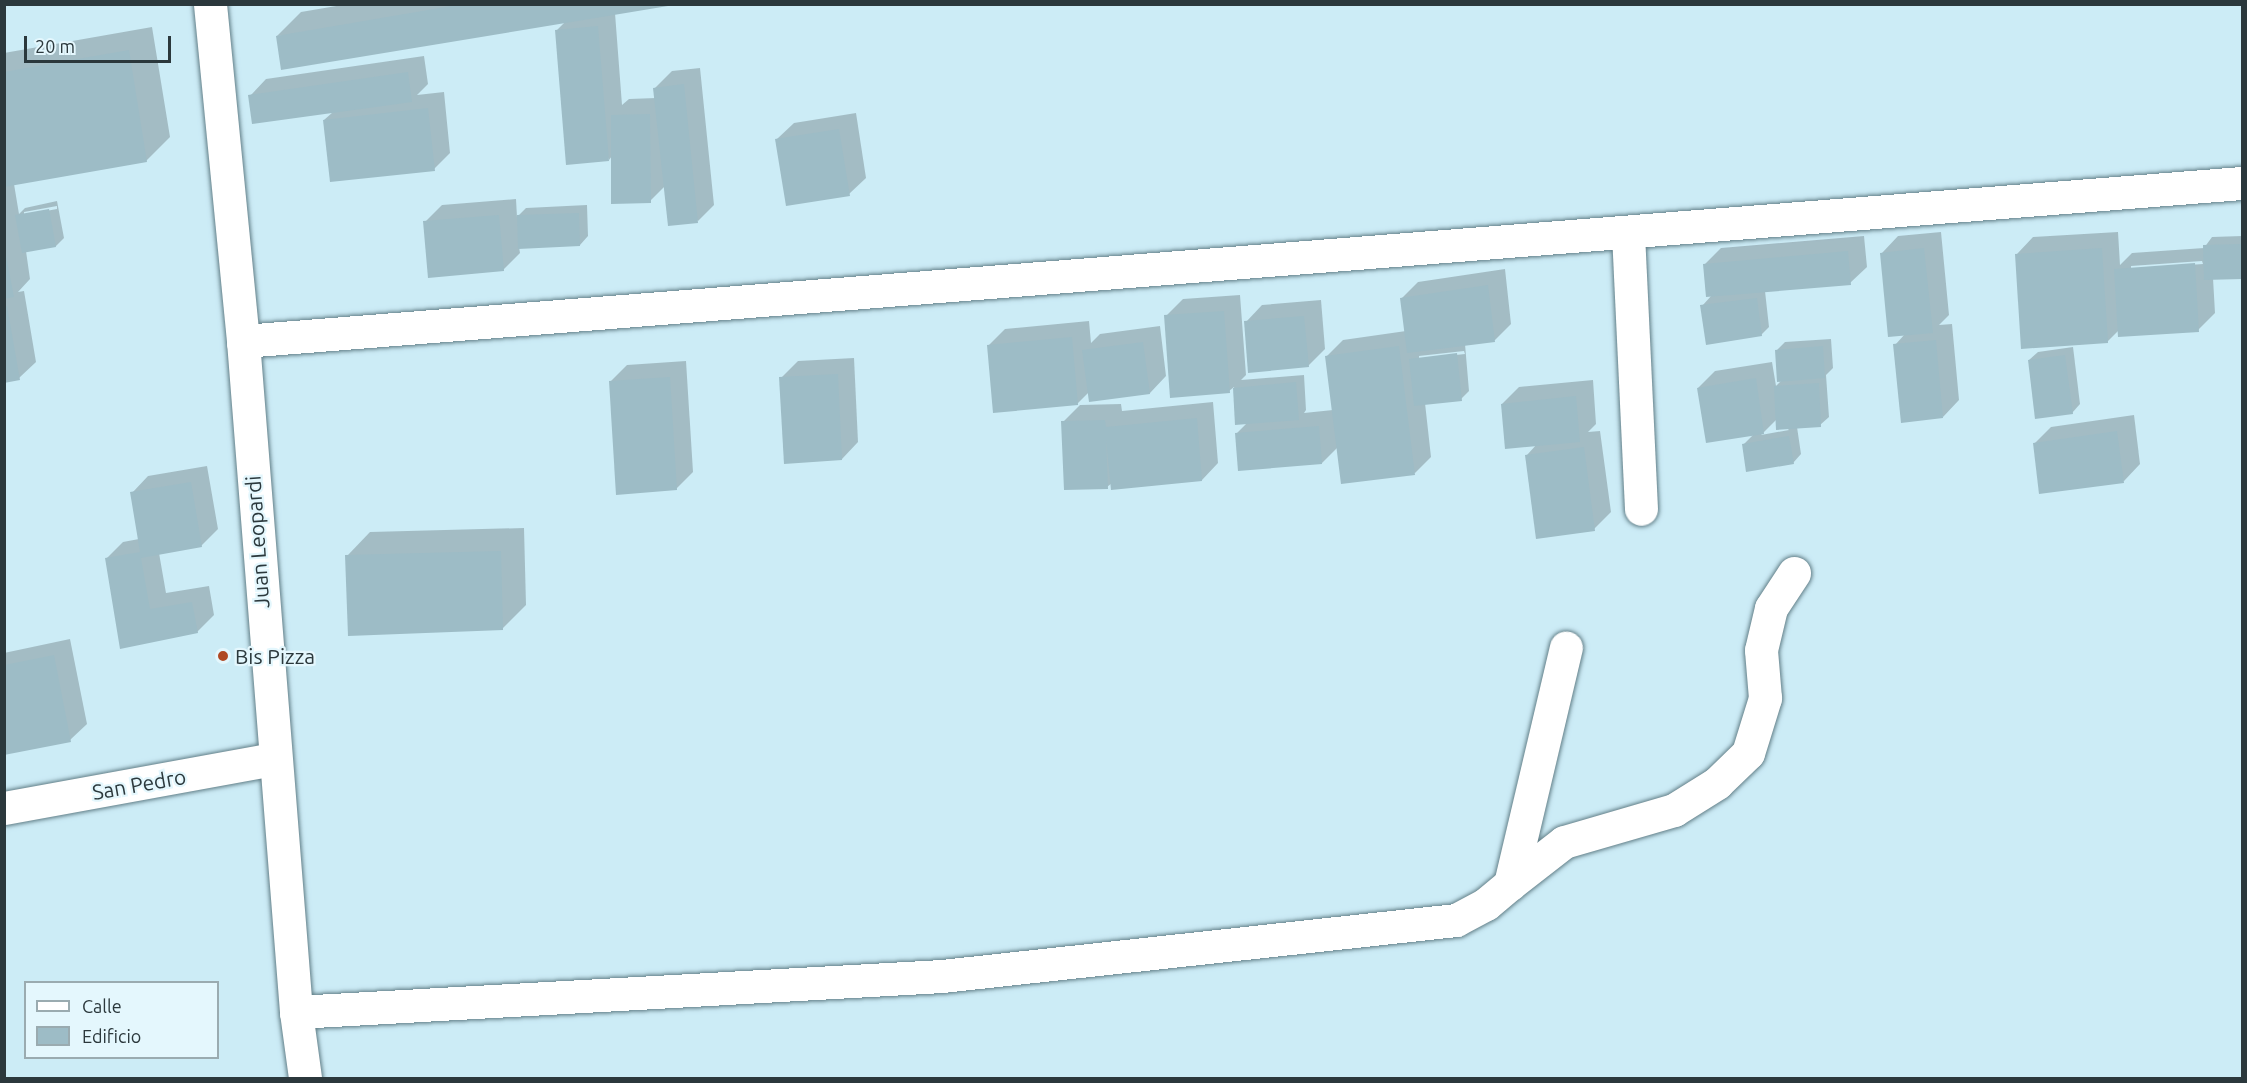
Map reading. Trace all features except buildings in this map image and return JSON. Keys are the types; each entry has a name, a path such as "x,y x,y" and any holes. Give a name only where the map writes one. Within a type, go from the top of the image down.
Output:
{"street":[{"name":"Juan Leopardi","path":"210,4 243,341 274,759 296,1012 305,1078"},
{"path":"243,341 2242,183"},
{"path":"1628,233 1641,509"},
{"path":"296,1012 942,976 1456,920 1486,904 1564,842 1674,810 1717,783 1748,753 1765,698 1761,650 1771,608 1794,573"},
{"path":"1510,884 1566,648"},
{"name":"San Pedro","path":"4,808 274,759"}],"place":[{"name":"Bis Pizza","path":"223,656"}]}
